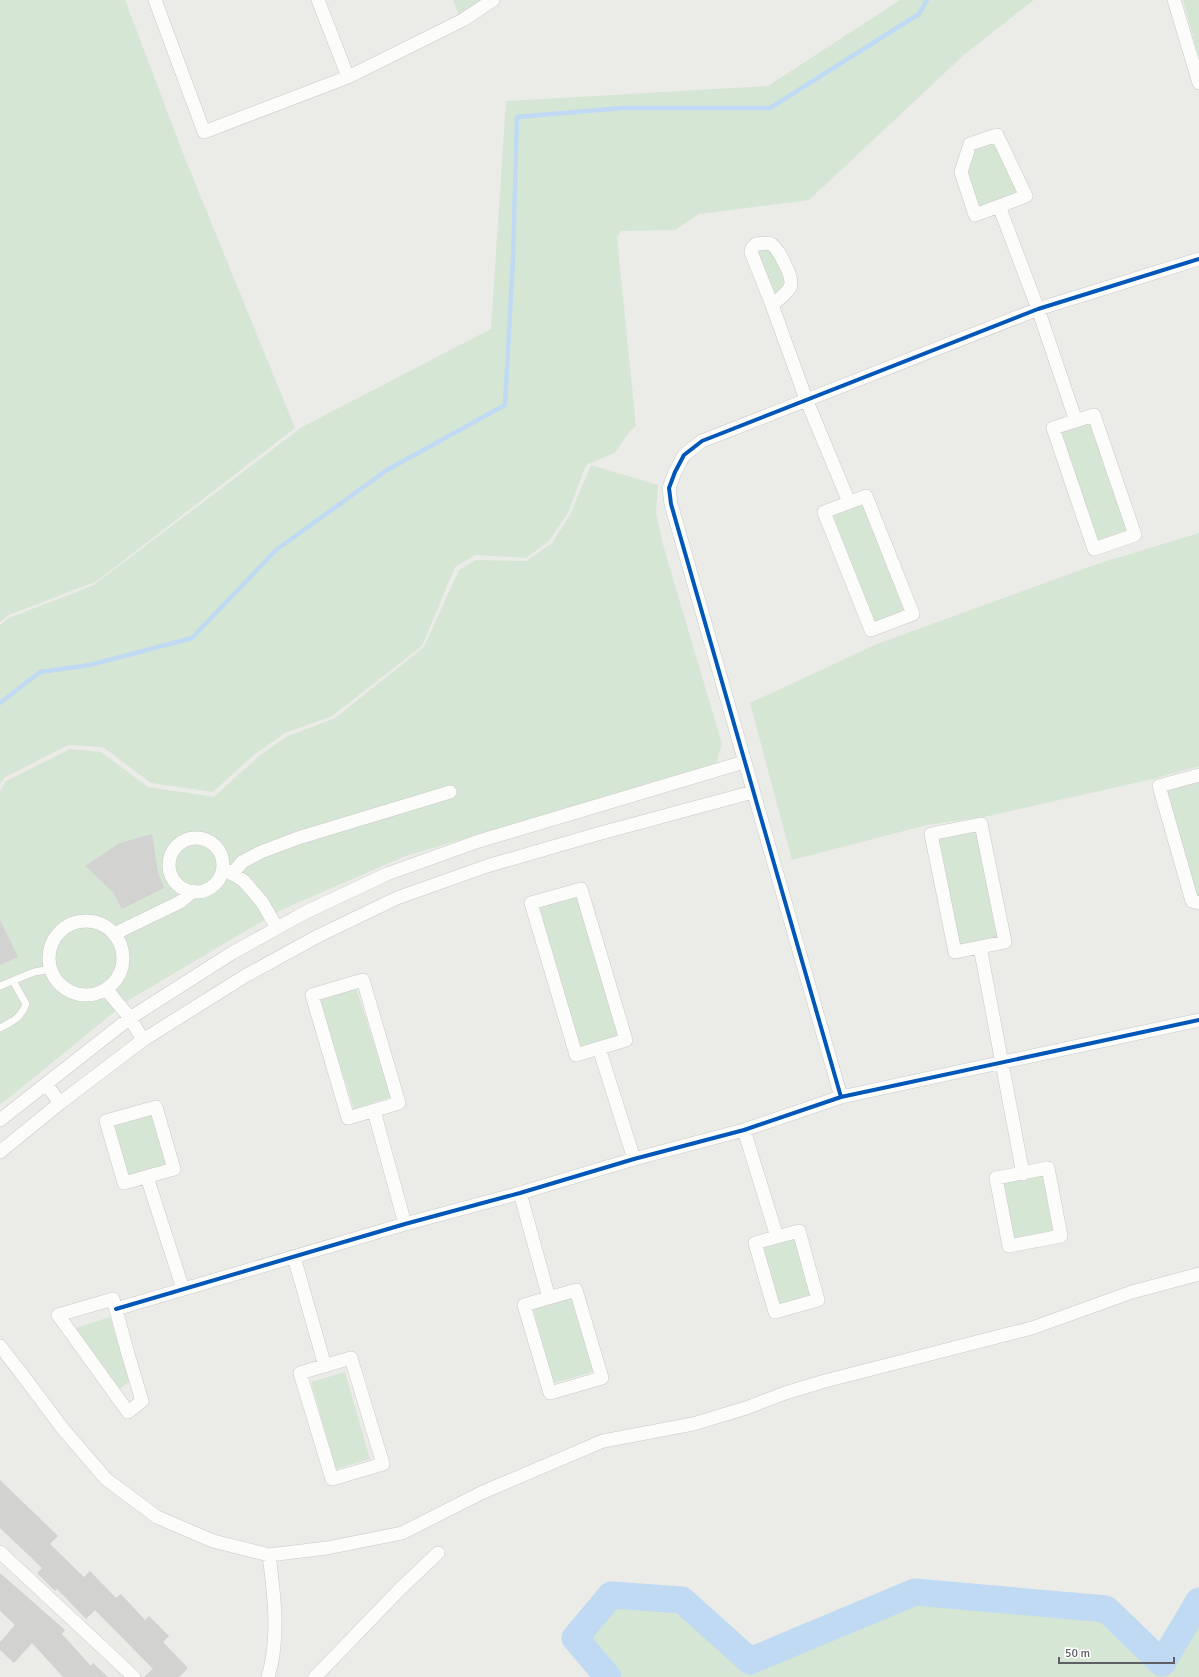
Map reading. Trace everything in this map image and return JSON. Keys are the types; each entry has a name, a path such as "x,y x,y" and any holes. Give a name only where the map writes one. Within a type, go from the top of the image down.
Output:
{"street":[{"path":"155,0 204,132 348,77 463,20 493,0"},
{"path":"318,0 348,77"},
{"path":"1174,0 1199,82"},
{"path":"997,135 1026,196 999,206 976,215 961,172 970,144 997,135"},
{"path":"999,206 1038,309 1076,421"},
{"path":"841,1097 676,525 669,488 675,472 684,455 702,441 1038,309 1199,259"},
{"path":"772,305 806,399 849,502"},
{"path":"1094,414 1135,535 1094,549 1052,428 1076,421 1094,414"},
{"path":"866,496 913,614 871,630 824,512 849,502 866,496"},
{"path":"0,1120 130,1018 232,953 306,912 394,871 479,841 744,762"},
{"path":"1199,775 1159,786 1192,901 1199,903"},
{"path":"277,928 262,902 244,881 227,871 221,855 216,847 209,841 200,838 192,838 183,841 177,846 172,853 170,861 170,869 173,878 185,889 202,891 211,888 227,871 261,852 298,838 450,792"},
{"path":"2,1146 143,1040 245,976 318,936 398,898 487,866 753,792"},
{"path":"981,824 1005,942 980,947 955,952 931,834 981,824"},
{"path":"581,888 626,1040 599,1048 576,1055 531,903 581,888"},
{"path":"114,934 180,902 193,891"},
{"path":"84,920 96,922 106,927 114,934 120,943 123,953 123,963 117,978 106,989 85,995 64,987 56,979 51,970 49,958 51,946 56,936 64,928 84,920"},
{"path":"980,947 1023,1174"},
{"path":"363,980 399,1103 374,1110 348,1118 312,995 363,980"},
{"path":"106,989 130,1018 143,1040"},
{"path":"116,1309 405,1224 520,1193 634,1159 744,1130 841,1097 1199,1020"},
{"path":"599,1048 634,1159"},
{"path":"46,1084 60,1103"},
{"path":"156,1107 174,1169 147,1177 124,1183 106,1121 156,1107"},
{"path":"374,1110 405,1224"},
{"path":"744,1130 777,1237"},
{"path":"1048,1168 1061,1236 1009,1246 996,1178 1023,1174 1048,1168"},
{"path":"147,1177 183,1289"},
{"path":"520,1193 549,1298"},
{"path":"799,1230 818,1300 774,1312 755,1243 777,1237 799,1230"},
{"path":"294,1257 325,1366"},
{"path":"0,1346 63,1429 106,1479 157,1517 213,1541 270,1555 327,1548 402,1533 480,1492 603,1441 693,1424 826,1381 1032,1328 1132,1292 1199,1274"},
{"path":"576,1290 602,1378 550,1392 524,1305 549,1298 576,1290"},
{"path":"113,1299 116,1309 142,1401 128,1412 58,1315 113,1299"},
{"path":"351,1358 383,1464 332,1479 300,1373 325,1366 351,1358"},
{"path":"0,1552 134,1677"},
{"path":"315,1677 401,1588 438,1553"},
{"path":"268,1677 272,1666 276,1607 270,1555"}],"lane":[{"path":"0,986 34,972 51,970"},
{"path":"0,1028 14,1021 23,1013 26,1004 13,981"}],"green space":[{"path":"0,0 125,0 182,151 295,428 97,581 9,615 0,622"},
{"path":"453,0 481,0 459,15"},
{"path":"900,0 1034,0 965,54 809,200 699,214 675,230 621,231 617,237 636,426 629,432 615,453 586,465 568,513 549,541 526,558 475,555 455,567 422,646 332,716 285,733 255,754 213,792 151,783 103,747 68,745 4,778 0,784 0,625 9,618 94,585 302,427 491,329 506,101 768,86"},
{"path":"1183,0 1199,0 1199,58"},
{"path":"994,139 1021,195 978,210 966,172 973,147"},
{"path":"768,246 777,254 788,283 773,300 754,253 757,247"},
{"path":"1091,418 1131,533 1096,545 1057,431"},
{"path":"591,465 658,485 656,512 663,545 722,744 716,763 403,857 281,910 129,1000 0,1105 0,791 6,781 70,749 101,752 148,787 214,797 259,756 286,737 335,718 424,647 459,570 476,560 526,561 552,543 570,515"},
{"path":"864,500 910,613 873,627 828,515"},
{"path":"1199,533 1199,766 1157,778 984,817 927,825 792,860 750,703 877,644 1097,564"},
{"path":"1199,778 1199,897 1194,897 1163,789"},
{"path":"978,829 1001,940 958,948 935,836"},
{"path":"577,893 621,1037 580,1049 537,907"},
{"path":"356,988 391,1097 354,1109 319,1000"},
{"path":"151,1114 166,1165 128,1177 112,1125"},
{"path":"1046,1171 1059,1234 1012,1243 999,1181"},
{"path":"795,1235 814,1297 777,1308 758,1246"},
{"path":"571,1297 593,1372 554,1383 533,1308"},
{"path":"110,1317 130,1381 119,1389 76,1328"},
{"path":"345,1372 370,1459 336,1469 311,1382"},
{"path":"915,1592 1106,1609 1162,1663 1199,1601 1199,1677 608,1677 575,1638 611,1595 682,1600 750,1661"}],"building":[{"path":"152,834 158,873 164,888 122,909 113,892 85,866 120,843"},
{"path":"0,920 18,957 0,965"},
{"path":"0,1480 58,1536 50,1544 84,1577 90,1571 116,1598 121,1594 145,1620 149,1616 169,1636 163,1642 188,1668 179,1677 144,1677 153,1669 95,1610 86,1619 57,1589 55,1591 37,1573 42,1568 0,1528"},
{"path":"0,1573 65,1630 62,1634 91,1666 93,1663 108,1677 63,1677 32,1643 14,1663 0,1650 0,1642 15,1625 0,1611"}],"waterway":[{"path":"0,703 40,672 90,665 192,638 276,550 387,470 505,405 513,259 517,117 622,108 770,108 919,14 927,0"},
{"path":"608,1677 575,1638 611,1595 682,1600 750,1661 915,1592 1106,1609 1162,1663 1199,1601"}],"cycle path":[{"path":"841,1097 671,504 669,488 675,472 684,455 702,441 1038,309 1199,259"},
{"path":"116,1309 405,1224 520,1193 634,1159 744,1130 841,1097 1199,1020"}]}
